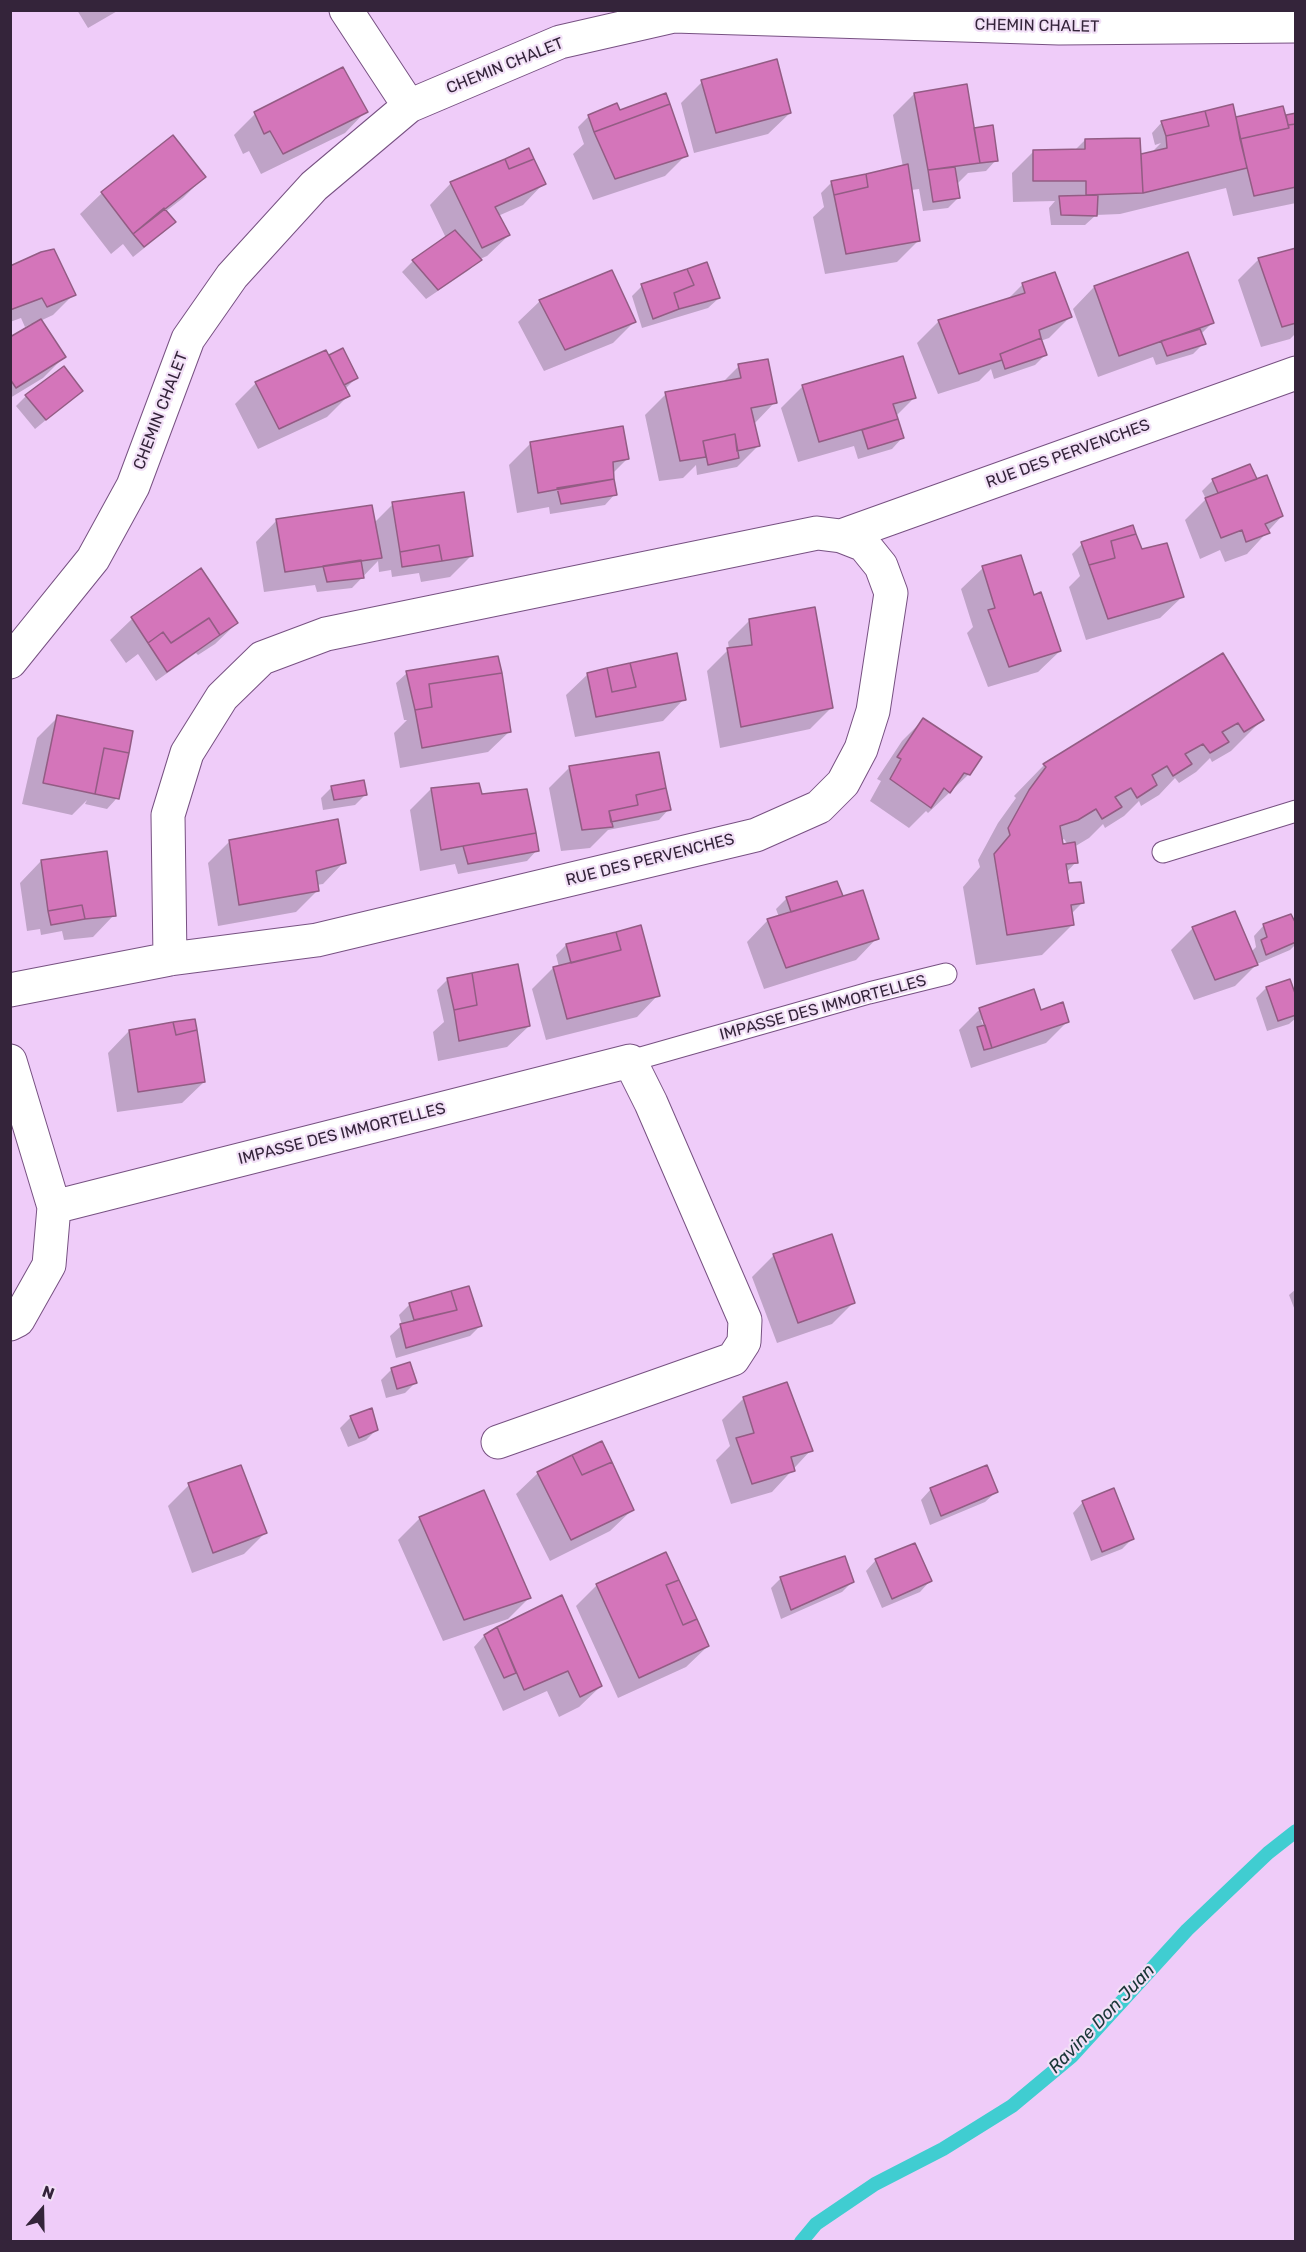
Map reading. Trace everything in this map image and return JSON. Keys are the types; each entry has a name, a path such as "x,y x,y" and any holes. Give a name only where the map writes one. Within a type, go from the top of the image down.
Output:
{"street":[{"path":"346,10 409,106"},
{"name":"CHEMIN CHALET","path":"10,662 93,559 133,486 188,339 232,276 314,186 409,106 560,42 674,16 1059,28 1296,26"},
{"name":"RUE DES PERVENCHES","path":"841,536 1296,374"},
{"name":"RUE DES PERVENCHES","path":"10,990 170,959 317,940 756,835 819,807 843,783 861,749 873,711 891,593 881,566 864,545 841,536 817,533 326,634 262,658 222,697 187,753 168,815 170,959"},
{"path":"10,1061 54,1207 49,1265 18,1320 10,1324"},
{"path":"498,1442 733,1359 744,1342 745,1320 651,1103 630,1061"},
{"name":"IMPASSE DES IMMORTELLES","path":"54,1207 630,1061"}],"lane":[{"path":"1163,852 1296,811"},
{"name":"IMPASSE DES IMMORTELLES","path":"630,1061 868,993 946,974"}],"building":[{"path":"777,59 791,113 716,133 701,80"},
{"path":"343,67 368,112 283,154 270,131 264,134 254,112"},
{"path":"967,84 980,163 928,170 914,93"},
{"path":"666,93 670,104 594,132 588,115 617,103 620,110"},
{"path":"670,104 688,156 615,179 594,132"},
{"path":"1233,104 1247,168 1143,193 1141,154 1167,148 1166,136 1209,126 1205,111"},
{"path":"1283,106 1289,128 1240,139 1236,117"},
{"path":"1205,111 1209,126 1166,136 1161,121"},
{"path":"1296,113 1296,124 1288,125 1286,115"},
{"path":"1296,124 1296,187 1254,196 1240,139 1289,128 1288,125"},
{"path":"993,125 998,161 980,163 974,128"},
{"path":"173,135 206,177 133,234 101,192"},
{"path":"1140,138 1143,193 1086,195 1086,181 1033,181 1033,150 1085,149 1085,139"},
{"path":"529,148 534,159 509,169 505,159"},
{"path":"505,159 509,169 534,159 546,184 495,207 510,235 482,248 450,182"},
{"path":"908,164 920,241 846,254 834,195 868,187 866,174"},
{"path":"955,167 960,198 933,202 928,170"},
{"path":"866,174 868,187 834,195 831,181"},
{"path":"1098,195 1097,216 1061,215 1059,196"},
{"path":"164,208 176,222 144,247 133,234"},
{"path":"455,230 482,260 438,290 412,260"},
{"path":"1296,248 1296,323 1282,327 1258,258"},
{"path":"54,249 76,295 47,307 42,298 10,310 10,266 41,252"},
{"path":"1188,252 1214,323 1119,356 1094,286"},
{"path":"707,262 720,298 679,309 674,293 694,285 687,269"},
{"path":"687,269 694,285 674,293 679,309 653,319 641,284"},
{"path":"612,270 636,322 565,350 539,300"},
{"path":"1055,272 1072,317 1039,330 1041,338 1000,354 1002,360 959,374 938,320 1025,293 1022,283"},
{"path":"41,319 66,357 16,388 10,379 10,337"},
{"path":"1200,329 1206,344 1167,356 1161,341"},
{"path":"1041,338 1047,355 1005,369 1000,354"},
{"path":"343,348 358,378 344,385 329,355"},
{"path":"326,350 350,396 279,429 255,382"},
{"path":"903,356 916,398 893,404 898,419 819,442 802,385"},
{"path":"768,359 777,403 751,408 760,446 737,451 735,434 703,441 706,457 680,461 665,392 741,378 738,364"},
{"path":"64,366 83,391 46,420 25,395"},
{"path":"898,419 904,438 868,449 862,430"},
{"path":"623,426 629,459 613,462 614,479 538,493 530,442"},
{"path":"735,434 739,458 708,465 703,441"},
{"path":"1250,464 1257,479 1218,493 1212,479"},
{"path":"1267,475 1283,516 1265,524 1270,533 1246,542 1242,530 1221,538 1205,498"},
{"path":"614,479 617,495 561,504 557,488"},
{"path":"464,492 473,556 442,561 439,545 400,552 392,502"},
{"path":"372,505 382,558 285,572 276,519"},
{"path":"1133,525 1136,534 1111,541 1115,558 1089,565 1081,542"},
{"path":"1136,534 1142,549 1167,543 1184,597 1108,619 1089,565 1115,558 1111,541"},
{"path":"439,545 442,561 402,567 400,552"},
{"path":"1021,555 1034,595 1041,592 1061,651 1009,667 988,610 995,608 982,566"},
{"path":"361,560 364,578 327,582 323,566"},
{"path":"201,568 238,623 220,635 209,618 171,643 163,632 148,643 131,617"},
{"path":"815,607 833,708 741,727 727,648 752,645 749,619"},
{"path":"209,618 220,635 167,672 148,643 163,632 171,643"},
{"path":"677,653 686,700 596,717 587,673 607,668 612,692 636,687 630,663"},
{"path":"1223,653 1264,720 1244,732 1238,723 1222,732 1229,742 1210,753 1203,744 1185,754 1192,764 1173,776 1167,766 1152,775 1157,785 1137,798 1131,788 1115,797 1122,807 1102,819 1096,809 1078,820 1060,826 1063,844 1075,842 1078,863 1066,864 1069,883 1081,882 1084,903 1071,905 1074,925 1007,935 994,854 1010,835 1008,828 1029,790 1046,767 1043,764"},
{"path":"498,656 502,673 429,684 432,707 415,710 406,671"},
{"path":"630,663 636,687 612,692 607,668"},
{"path":"502,673 511,732 422,748 415,710 432,707 429,684"},
{"path":"57,715 133,731 129,753 104,748 95,794 43,783"},
{"path":"923,718 982,757 970,775 964,773 950,793 944,788 931,808 890,779 901,759 897,757"},
{"path":"104,748 129,753 119,799 95,794"},
{"path":"659,752 666,788 636,795 638,805 609,811 613,827 582,830 569,766"},
{"path":"364,780 367,795 334,800 331,786"},
{"path":"479,783 482,794 527,789 536,833 441,850 431,788"},
{"path":"666,788 671,810 611,822 609,811 638,805 636,795"},
{"path":"338,819 346,863 316,871 319,891 239,905 229,840"},
{"path":"536,833 539,851 468,864 463,846"},
{"path":"107,851 116,916 85,919 82,905 48,911 41,860"},
{"path":"837,881 843,896 791,912 786,897"},
{"path":"863,890 879,939 786,968 767,919"},
{"path":"82,905 85,919 51,925 48,911"},
{"path":"1235,911 1258,965 1215,980 1192,927"},
{"path":"1291,914 1296,924 1296,942 1266,955 1261,940 1267,937 1263,924"},
{"path":"641,925 660,996 567,1019 553,967 621,950 616,932"},
{"path":"616,932 621,950 571,963 566,944"},
{"path":"518,964 530,1026 459,1041 454,1010 477,1005 472,973"},
{"path":"472,973 477,1005 454,1010 447,978"},
{"path":"1290,979 1296,996 1296,1015 1278,1021 1266,987"},
{"path":"1034,989 1041,1010 1063,1002 1069,1022 992,1048 979,1008"},
{"path":"195,1019 197,1030 176,1035 173,1022"},
{"path":"173,1022 176,1035 197,1030 205,1082 138,1092 129,1030"},
{"path":"985,1025 992,1048 984,1050 977,1027"},
{"path":"832,1234 855,1303 798,1323 773,1254"},
{"path":"469,1286 482,1326 406,1348 400,1324 457,1310 451,1291"},
{"path":"451,1291 457,1310 414,1320 409,1303"},
{"path":"410,1362 417,1383 397,1389 391,1368"},
{"path":"787,1382 813,1451 791,1457 795,1471 752,1484 736,1438 754,1433 743,1397"},
{"path":"372,1408 378,1430 359,1438 350,1416"},
{"path":"602,1441 612,1462 582,1475 572,1455"},
{"path":"572,1455 582,1475 612,1462 634,1510 571,1540 537,1472"},
{"path":"241,1465 267,1533 213,1553 188,1483"},
{"path":"987,1465 998,1492 941,1516 930,1488"},
{"path":"1114,1488 1134,1539 1102,1552 1082,1501"},
{"path":"484,1490 531,1598 464,1620 419,1517"},
{"path":"915,1543 932,1581 892,1599 875,1559"},
{"path":"666,1552 679,1580 666,1585 683,1625 697,1619 709,1646 639,1678 596,1584"},
{"path":"845,1556 854,1582 791,1610 780,1577"},
{"path":"679,1580 697,1619 683,1625 666,1585"},
{"path":"562,1595 602,1686 580,1697 568,1671 524,1690 497,1627"},
{"path":"497,1627 516,1673 504,1678 484,1635"}],"waterway":[{"name":"Ravine Don Juan","path":"801,2242 816,2224 875,2184 943,2149 1012,2106 1072,2056 1187,1930 1268,1853 1296,1831"}]}
